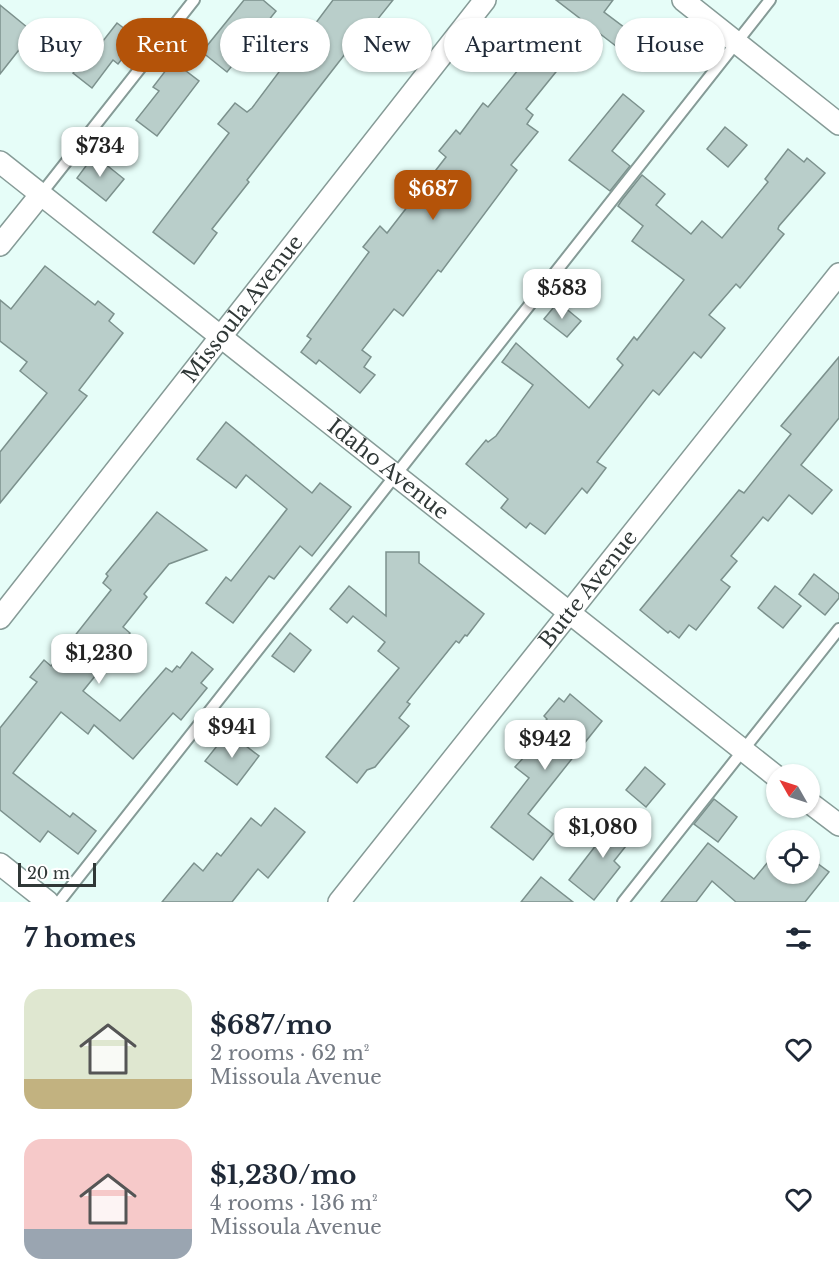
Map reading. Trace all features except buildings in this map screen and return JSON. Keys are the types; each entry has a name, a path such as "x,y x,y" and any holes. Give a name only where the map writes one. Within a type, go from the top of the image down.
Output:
{"street":[{"name":"Missoula Avenue","path":"0,618 485,0"},
{"path":"683,0 839,124"},
{"name":"Idaho Avenue","path":"0,162 766,768"},
{"path":"0,245 41,194"},
{"name":"Butte Avenue","path":"339,902 839,274"},
{"path":"820,811 839,825"},
{"path":"0,864 48,902"}],"lane":[{"path":"41,194 194,0"},
{"path":"60,902 770,0"},
{"path":"623,902 839,629"}]}
